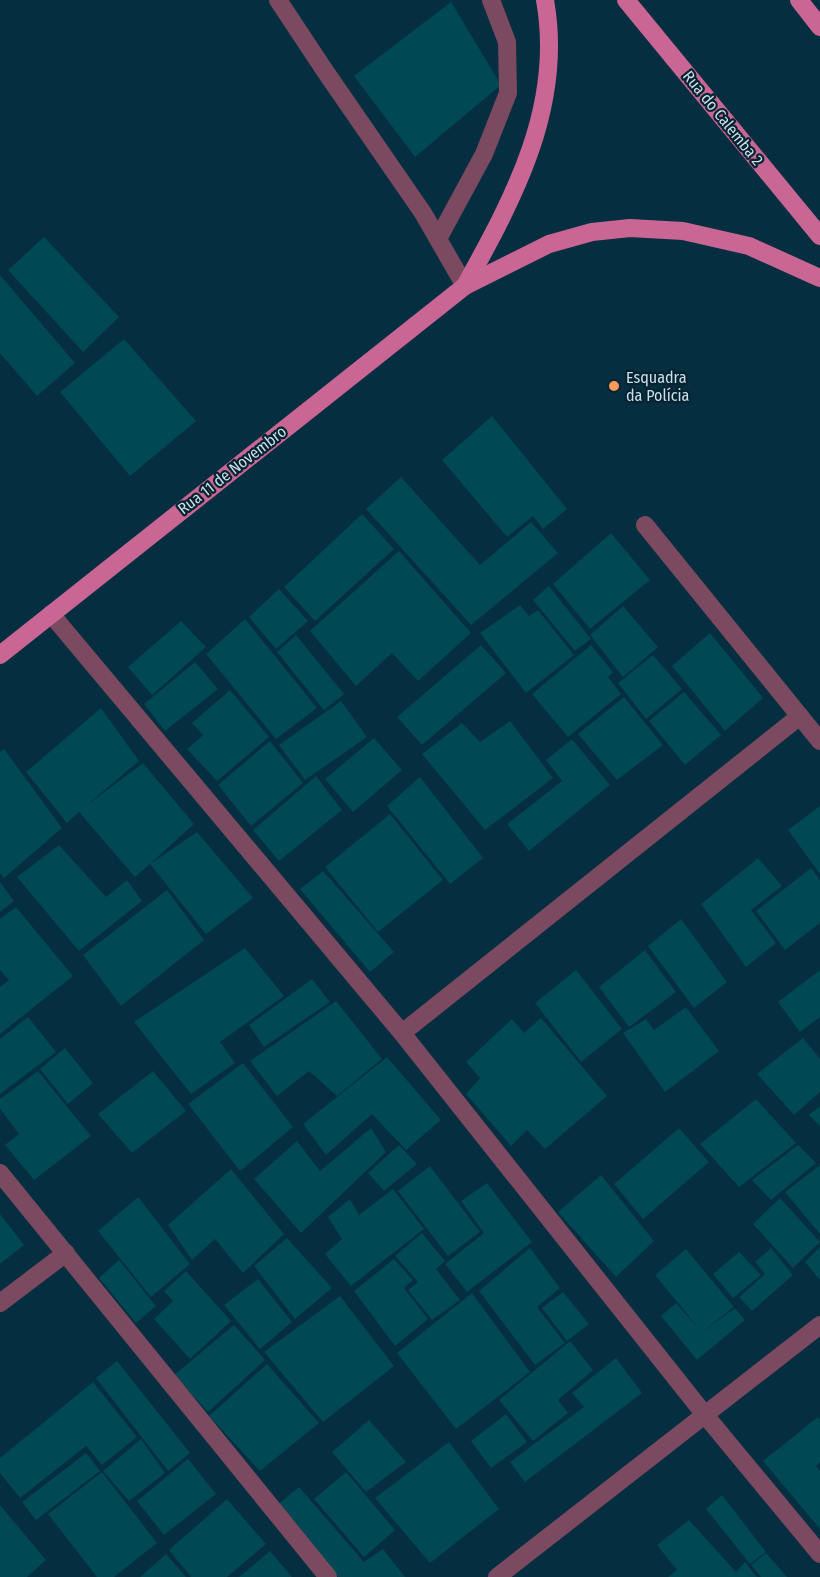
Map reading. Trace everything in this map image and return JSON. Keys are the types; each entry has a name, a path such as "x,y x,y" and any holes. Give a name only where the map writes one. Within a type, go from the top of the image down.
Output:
{"main road":[{"path":"465,286 520,179 539,127 549,68 545,0"},
{"name":"Rua do Calemba 2","path":"626,0 820,236"},
{"path":"799,0 820,27"},
{"path":"465,286 549,244 592,232 630,228 683,231 749,246 820,278"},
{"name":"Rua 11 de Novembro","path":"0,655 465,286"}],"street":[{"path":"278,0 423,213 465,286"},
{"path":"438,239 484,154 508,93 507,42 491,0"},
{"path":"645,525 820,741"},
{"path":"51,614 402,1033 705,1415 820,1554"},
{"path":"402,1033 800,716"},
{"path":"0,1173 328,1577"},
{"path":"0,1303 66,1253"},
{"path":"497,1577 820,1325"}],"building":[{"path":"451,2 501,85 415,157 354,76"},
{"path":"44,237 119,317 83,352 8,270"},
{"path":"0,275 75,363 37,396 0,353"},
{"path":"124,339 196,421 130,476 60,392"},
{"path":"492,416 567,509 543,529 533,516 507,537 442,460"},
{"path":"401,477 480,565 531,522 558,553 471,625 366,509"},
{"path":"362,514 394,549 315,621 284,587"},
{"path":"611,533 650,580 590,629 553,584"},
{"path":"399,551 471,633 418,681 392,653 356,686 310,631"},
{"path":"549,586 591,639 575,651 533,600"},
{"path":"279,589 308,621 276,649 249,617"},
{"path":"520,605 529,616 538,610 574,655 526,693 480,633"},
{"path":"623,606 658,647 623,677 590,635"},
{"path":"245,619 317,708 276,739 206,654"},
{"path":"181,621 206,647 152,695 128,667"},
{"path":"710,633 763,698 725,731 672,666"},
{"path":"296,635 344,694 324,710 277,652"},
{"path":"481,645 506,673 422,745 397,717"},
{"path":"591,645 613,672 608,677 621,694 568,737 532,694"},
{"path":"653,655 682,689 646,719 618,683"},
{"path":"195,662 218,689 165,731 144,704"},
{"path":"230,690 269,737 217,781 187,749 203,735 192,723"},
{"path":"684,692 721,735 685,765 649,721"},
{"path":"624,697 663,745 617,780 578,734"},
{"path":"341,701 367,737 305,780 279,745"},
{"path":"101,708 139,761 87,805 143,763 194,824 135,877 79,812 67,823 26,772"},
{"path":"510,721 553,778 485,830 422,754 462,723 480,742"},
{"path":"374,738 402,770 353,812 325,779"},
{"path":"572,739 610,785 529,851 507,824 562,781 546,760"},
{"path":"270,741 303,783 251,826 218,785"},
{"path":"4,749 62,828 4,878 0,873 0,752"},
{"path":"316,776 342,810 279,861 253,830"},
{"path":"420,777 483,858 450,884 387,806"},
{"path":"820,806 820,874 788,830"},
{"path":"390,814 443,880 378,932 325,867"},
{"path":"197,832 253,898 206,934 150,864"},
{"path":"59,845 106,897 127,880 142,901 79,951 17,877"},
{"path":"758,858 782,886 751,910 776,943 746,967 701,904"},
{"path":"811,868 820,880 820,923 785,950 756,911"},
{"path":"323,871 394,952 370,972 300,889"},
{"path":"0,882 14,901 0,912"},
{"path":"167,890 204,940 121,1006 83,955"},
{"path":"16,907 73,976 0,1034 0,987 9,980 0,970 0,919"},
{"path":"681,919 727,982 694,1008 648,946"},
{"path":"245,948 284,996 220,1042 235,1063 191,1094 134,1022"},
{"path":"645,950 676,992 629,1027 599,987"},
{"path":"576,970 622,1029 581,1062 535,1003"},
{"path":"820,970 820,1017 800,1032 778,1002"},
{"path":"312,979 330,1002 264,1047 249,1025"},
{"path":"336,1001 382,1059 337,1096 309,1071 277,1096 250,1061"},
{"path":"686,1007 719,1051 665,1092 623,1033 646,1019 654,1030"},
{"path":"28,1017 56,1052 0,1094 0,1039"},
{"path":"541,1018 607,1096 545,1149 527,1130 511,1146 466,1094 480,1078 466,1062 512,1019 524,1033"},
{"path":"803,1038 820,1059 820,1092 794,1115 757,1074"},
{"path":"65,1048 93,1083 68,1104 40,1069"},
{"path":"387,1057 441,1120 406,1150 372,1114 326,1155 303,1124"},
{"path":"243,1063 293,1127 240,1171 188,1104"},
{"path":"38,1071 91,1136 34,1180 5,1145 19,1134 0,1109 0,1099"},
{"path":"153,1071 186,1111 132,1153 98,1114"},
{"path":"756,1099 796,1143 739,1187 700,1144"},
{"path":"820,1106 820,1127 809,1115"},
{"path":"371,1128 386,1152 301,1233 254,1179 297,1141 320,1171"},
{"path":"679,1128 709,1162 643,1219 614,1184"},
{"path":"399,1145 417,1164 384,1191 368,1173"},
{"path":"798,1145 816,1163 771,1200 752,1180"},
{"path":"820,1165 820,1234 785,1192"},
{"path":"430,1166 480,1232 448,1256 398,1191"},
{"path":"231,1169 284,1234 243,1273 215,1239 192,1260 168,1225"},
{"path":"601,1175 654,1241 616,1277 558,1212"},
{"path":"487,1183 532,1242 467,1292 445,1264 484,1233 461,1201"},
{"path":"393,1189 424,1229 351,1286 325,1254 342,1239 328,1217 350,1199 359,1215"},
{"path":"138,1197 190,1264 151,1297 98,1231"},
{"path":"780,1198 820,1242 793,1268 753,1224"},
{"path":"0,1214 24,1245 0,1264"},
{"path":"422,1233 445,1261 436,1269 460,1300 432,1320 408,1290 418,1282 395,1256"},
{"path":"287,1238 332,1288 295,1319 254,1266"},
{"path":"820,1247 820,1280 805,1262"},
{"path":"530,1248 560,1288 537,1307 565,1343 535,1365 479,1291"},
{"path":"771,1248 793,1275 752,1311 739,1297 765,1274 755,1262"},
{"path":"686,1249 734,1307 701,1333 735,1308 745,1320 697,1360 661,1316 676,1303 700,1330 655,1275"},
{"path":"739,1252 761,1275 733,1298 713,1274"},
{"path":"394,1259 413,1280 404,1288 428,1319 395,1346 354,1291"},
{"path":"119,1260 156,1306 136,1323 99,1278"},
{"path":"186,1271 231,1321 190,1359 154,1319 173,1301 164,1291"},
{"path":"258,1279 292,1322 260,1349 224,1305"},
{"path":"563,1292 589,1324 567,1341 542,1308"},
{"path":"472,1293 530,1372 456,1429 397,1353"},
{"path":"340,1296 394,1366 323,1422 264,1352"},
{"path":"234,1325 265,1360 208,1412 174,1375"},
{"path":"570,1341 593,1370 558,1400 568,1413 533,1441 499,1400"},
{"path":"616,1358 642,1393 525,1482 510,1462 584,1407 572,1393"},
{"path":"117,1361 190,1453 168,1471 96,1378"},
{"path":"267,1364 319,1423 260,1471 209,1416"},
{"path":"93,1382 137,1437 102,1465 86,1446 20,1498 0,1473 0,1458"},
{"path":"506,1414 527,1442 491,1468 471,1441"},
{"path":"818,1417 820,1420 820,1462 816,1466 820,1471 820,1529 763,1461"},
{"path":"369,1420 406,1462 366,1492 332,1452"},
{"path":"141,1439 165,1473 129,1501 103,1471"},
{"path":"449,1442 499,1509 430,1563 375,1498"},
{"path":"86,1453 100,1471 36,1520 22,1502"},
{"path":"188,1459 216,1494 164,1535 137,1501"},
{"path":"102,1472 157,1543 114,1577 97,1577 48,1514"},
{"path":"346,1472 395,1530 364,1557 314,1499"},
{"path":"299,1487 364,1562 383,1549 405,1577 338,1577 277,1505"},
{"path":"722,1495 766,1552 750,1564 706,1509"},
{"path":"227,1499 266,1544 227,1577 191,1577 169,1550"},
{"path":"0,1505 46,1560 27,1577 0,1577"},
{"path":"689,1520 736,1572 745,1562 757,1577 668,1577 677,1570 657,1545"},
{"path":"270,1551 292,1577 239,1577"},
{"path":"766,1553 787,1577 761,1577 751,1565"},
{"path":"166,1554 186,1577 140,1577"}],"place":[{"name":"Esquadra da Polícia","path":"614,386"}]}
